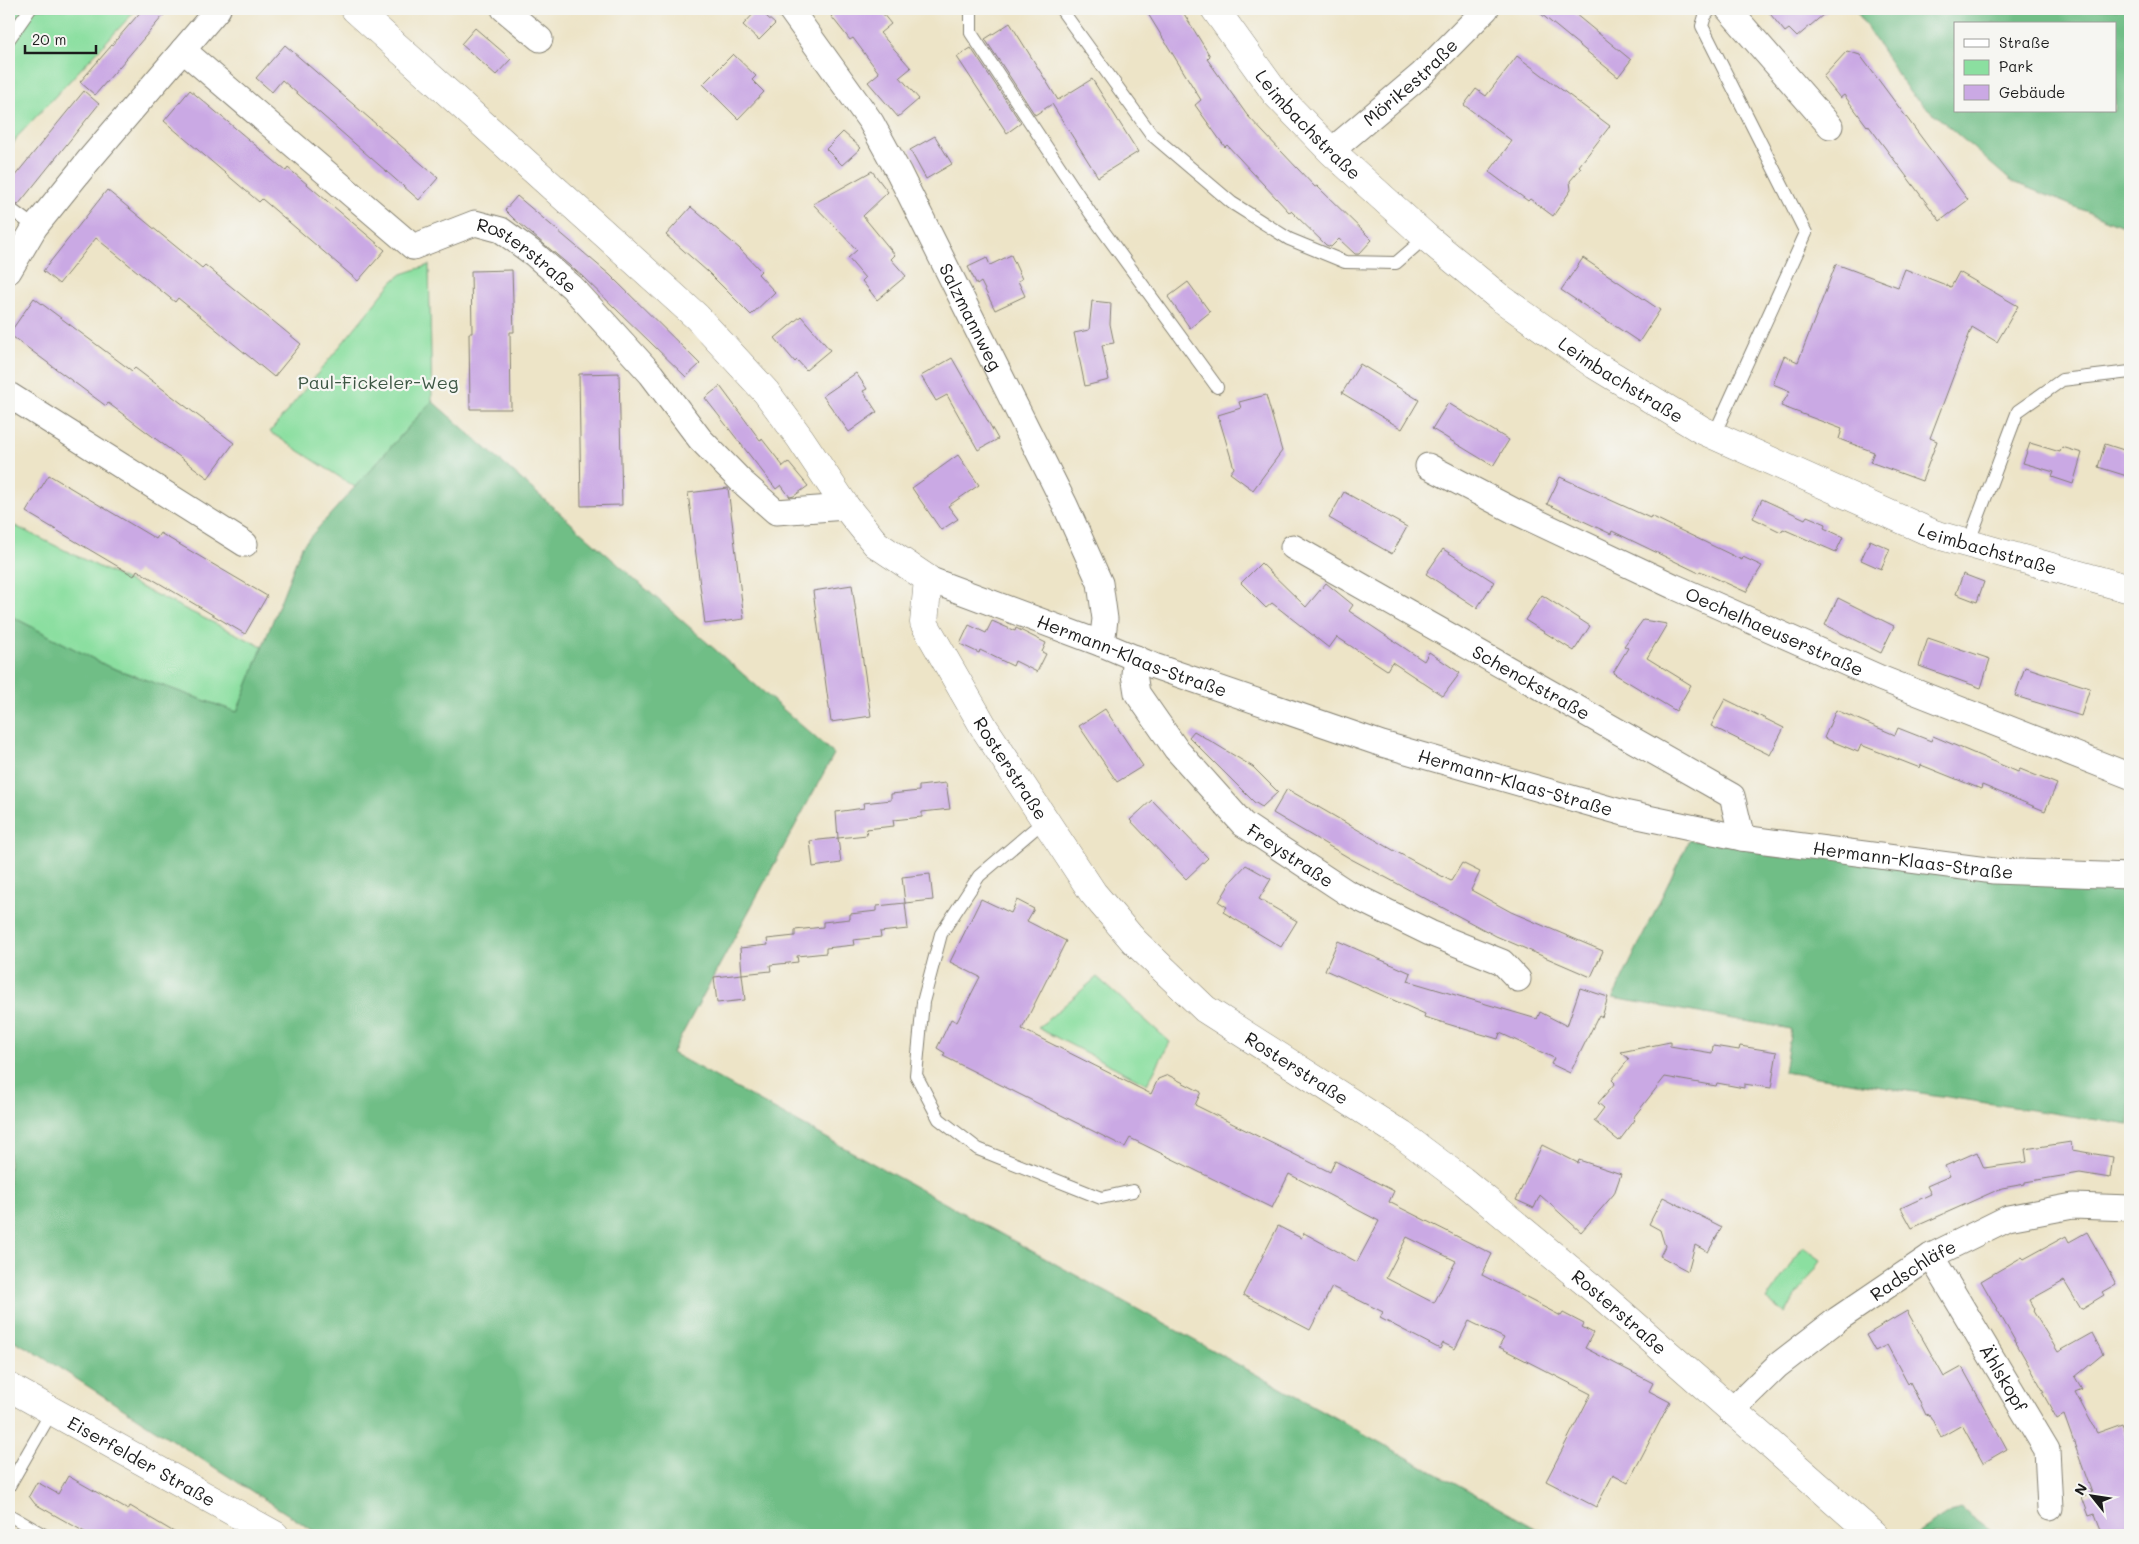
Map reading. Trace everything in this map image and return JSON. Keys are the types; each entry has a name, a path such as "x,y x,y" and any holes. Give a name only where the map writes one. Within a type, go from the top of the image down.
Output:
{"street":[{"path":"9,271 35,227 89,160 218,9"},
{"path":"355,9 520,160 697,317 766,392 800,438 846,507 876,544 928,579"},
{"path":"504,9 540,39"},
{"name":"Salzmannweg","path":"790,9 871,122 899,173 1065,505 1100,583 1105,619 1102,644"},
{"name":"Leimbachstraße","path":"1214,9 1276,94 1331,151 1426,237 1499,297 1595,365 1714,436 1934,534 2130,589"},
{"name":"Mörikestraße","path":"1331,151 1422,74 1486,9"},
{"path":"1728,9 1830,126"},
{"name":"Rosterstraße","path":"183,50 413,246 475,223 501,230 534,254 572,288 650,374 700,439 741,481 776,512 846,507"},
{"path":"9,395 245,544"},
{"name":"Oechelhaeuserstraße","path":"1428,466 1516,512 1673,586 1880,678 2130,776"},
{"name":"Schenckstraße","path":"1293,547 1732,796 1742,838"},
{"name":"Rosterstraße","path":"928,579 924,623 985,729 1093,893 1134,941 1205,1009 1402,1135 1462,1180 1602,1296 1874,1535"},
{"name":"Hermann-Klaas-Straße","path":"928,579 1136,658 1382,744 1624,813 1742,838 1994,871 2130,876"},
{"name":"Freystraße","path":"1136,658 1134,674 1138,693 1176,749 1243,824 1346,892 1430,933 1502,962 1518,979"},
{"name":"Radschläfe","path":"1731,1411 1777,1366 1838,1318 1931,1256 2008,1218 2073,1206 2130,1208"},
{"name":"Ählskopf","path":"1931,1256 2047,1450 2050,1508"},
{"name":"Eiserfelder Straße","path":"9,1387 275,1535"}],"lane":[{"path":"9,38 30,9"},
{"path":"971,9 971,33 1091,214 1218,387"},
{"path":"1061,9 1152,135 1232,203 1248,214 1289,239 1345,262 1396,264 1426,237"},
{"path":"1711,9 1705,16 1702,26 1806,233 1714,436"},
{"path":"9,208 35,227"},
{"path":"1968,544 2018,411 2062,380 2130,372"},
{"path":"1045,820 979,876 942,934 923,1002 916,1075 939,1119 978,1149 1101,1198 1133,1191"},
{"path":"9,1486 52,1411"},
{"path":"9,1515 44,1535"}],"green space":[{"path":"9,9 137,9 17,137 9,152"},
{"path":"1855,9 2130,9 2130,229 2011,181 1910,93"},
{"name":"Paul-Fickeler-Weg","path":"429,265 432,401 355,487 270,432 393,281 402,274"},
{"path":"432,401 834,754 672,1053 1548,1535 320,1535 33,1351 9,1338 9,615 107,666 237,712 302,546"},
{"path":"9,523 263,647 237,712 107,666 9,615"},
{"path":"1689,840 2130,888 2130,1125 1784,1072 1791,1029 1613,998"},
{"path":"1097,977 1170,1042 1147,1084 1038,1028"},
{"path":"1803,1247 1821,1260 1785,1313 1766,1300"},
{"path":"1959,1507 1996,1535 1915,1535"}],"building":[{"path":"143,9 169,9 95,95 80,82"},
{"path":"758,9 775,24 759,40 743,25"},
{"path":"841,9 879,9 891,24 880,33 911,68 900,77 919,99 898,117 868,82 879,73 853,38 850,40 831,16"},
{"path":"1145,9 1181,9 1210,56 1207,59 1247,115 1315,187 1317,186 1372,240 1359,254 1355,254 1339,239 1331,247 1326,245 1291,211 1289,212 1227,145 1225,147 1195,105 1201,100"},
{"path":"1535,9 1569,9 1631,60 1618,77"},
{"path":"1766,9 1830,9 1797,37 1789,29 1785,32"},
{"path":"1010,23 1058,100 1092,79 1138,152 1098,177 1052,104 1035,115 985,39"},
{"path":"475,28 511,59 496,75 461,44"},
{"path":"285,45 438,178 419,200 282,80 272,92 256,78"},
{"path":"971,48 1021,123 1007,133 957,57"},
{"path":"1847,51 1860,55 1968,200 1940,221 1844,95 1840,98 1823,77"},
{"path":"733,54 756,76 752,80 764,92 738,119 703,84"},
{"path":"1517,56 1610,126 1579,166 1581,168 1570,181 1571,190 1553,216 1530,199 1528,201 1489,172 1512,141 1464,105 1476,89 1486,96"},
{"path":"190,90 286,171 288,168 385,250 358,281 262,199 259,202 164,121"},
{"path":"84,91 99,104 18,205 9,200 9,183"},
{"path":"843,132 861,148 842,165 826,149"},
{"path":"935,136 952,164 926,179 910,150"},
{"path":"872,171 888,192 863,216 895,255 891,259 906,276 877,300 862,281 865,278 848,258 857,250 813,204"},
{"path":"107,190 202,268 205,265 301,344 274,377 178,298 175,302 96,238 59,284 43,271"},
{"path":"517,196 610,275 700,364 686,377 582,276 505,210"},
{"path":"691,207 740,249 761,271 758,274 775,292 751,315 708,272 666,235"},
{"path":"1011,255 1022,279 1018,281 1025,296 995,310 981,282 977,285 968,267 987,258 990,265"},
{"path":"1583,258 1660,310 1639,342 1561,290"},
{"path":"1836,264 1898,287 1905,269 1951,287 1959,272 2018,306 1997,342 1972,327 1930,438 1937,441 1922,481 1870,462 1874,452 1839,439 1842,429 1781,406 1790,391 1773,384 1784,356 1798,362"},
{"path":"512,270 514,332 510,332 511,409 470,409 469,333 472,333 471,271"},
{"path":"1188,282 1210,312 1190,328 1168,297"},
{"path":"34,298 132,371 135,368 234,443 208,478 108,403 106,406 9,334"},
{"path":"1092,301 1111,303 1110,324 1114,343 1102,345 1109,380 1085,386 1074,333 1089,330"},
{"path":"801,316 830,350 806,370 797,360 795,362 775,338"},
{"path":"952,358 998,439 978,450 947,395 936,401 921,376"},
{"path":"1360,364 1419,400 1402,429 1342,393"},
{"path":"619,373 622,505 581,506 579,374"},
{"path":"856,373 867,389 863,391 877,412 849,432 823,396"},
{"path":"720,386 782,467 788,462 808,486 790,497 781,485 776,489 705,398"},
{"path":"1266,395 1282,451 1253,490 1230,473 1234,468 1218,415 1241,408 1239,402"},
{"path":"1448,403 1509,440 1493,466 1432,429"},
{"path":"2030,443 2060,452 2062,447 2082,453 2073,484 2052,477 2054,472 2023,463"},
{"path":"2105,444 2130,452 2130,477 2098,467"},
{"path":"958,455 979,485 948,506 958,519 941,530 912,488"},
{"path":"49,475 156,539 160,533 267,596 245,634 137,570 134,576 26,512"},
{"path":"1560,477 1650,518 1651,516 1742,560 1743,557 1762,566 1746,592 1700,571 1699,573 1612,531 1611,534 1547,504"},
{"path":"728,488 744,619 705,624 688,493"},
{"path":"1344,492 1407,527 1392,554 1329,518"},
{"path":"1762,499 1805,519 1807,516 1826,524 1824,528 1843,537 1836,552 1783,529 1781,532 1753,518"},
{"path":"1870,540 1890,549 1881,569 1861,560"},
{"path":"1443,549 1494,582 1477,608 1426,574"},
{"path":"1261,563 1306,607 1326,583 1353,605 1349,611 1424,661 1429,652 1460,673 1443,696 1392,662 1387,670 1337,637 1329,648 1272,603 1266,608 1241,583"},
{"path":"1963,574 1984,582 1977,602 1956,594"},
{"path":"852,585 871,716 831,722 813,591"},
{"path":"1542,595 1590,626 1574,651 1525,620"},
{"path":"1838,598 1894,626 1881,653 1825,625"},
{"path":"1643,620 1667,624 1647,658 1691,685 1676,711 1613,673 1628,648 1624,646"},
{"path":"992,621 1015,631 1016,628 1046,643 1042,652 1046,654 1037,672 1015,661 1013,666 980,650 979,653 960,644 969,625 986,633"},
{"path":"1928,638 1990,659 1981,688 1919,666"},
{"path":"2025,667 2090,688 2081,716 2015,696"},
{"path":"1725,699 1784,728 1770,755 1711,726"},
{"path":"1105,709 1143,766 1117,782 1079,726"},
{"path":"1836,710 1895,735 1898,728 1931,741 1933,736 2018,772 2020,769 2057,784 2045,811 1982,785 1981,789 1921,765 1920,768 1861,745 1858,752 1824,738"},
{"path":"1194,731 1253,767 1278,792 1262,807 1254,802 1189,737"},
{"path":"946,783 950,809 922,812 922,817 893,820 894,826 866,829 867,835 838,838 836,812 864,808 863,803 891,800 891,794 919,791 919,786"},
{"path":"1287,789 1451,881 1462,863 1480,872 1471,890 1511,912 1603,951 1591,977 1496,936 1351,859 1273,813"},
{"path":"1152,800 1208,858 1186,879 1130,820"},
{"path":"838,838 841,863 813,867 810,841"},
{"path":"1246,865 1271,879 1259,899 1297,921 1281,947 1223,912 1227,907 1219,902 1232,880"},
{"path":"930,874 933,900 905,903 902,877"},
{"path":"981,899 1011,913 1017,900 1034,909 1027,921 1066,941 1022,1029 1151,1094 1158,1079 1168,1075 1201,1092 1195,1105 1330,1172 1335,1161 1394,1191 1389,1202 1492,1254 1482,1275 1561,1316 1563,1313 1584,1324 1582,1327 1593,1333 1585,1348 1653,1383 1649,1391 1670,1402 1628,1483 1613,1475 1596,1507 1546,1481 1591,1394 1499,1347 1504,1338 1469,1321 1455,1349 1443,1343 1440,1349 1380,1318 1383,1312 1332,1287 1310,1330 1243,1295 1278,1226 1301,1238 1304,1233 1357,1262 1379,1221 1289,1174 1272,1208 1130,1138 1125,1147 943,1056 945,1053 937,1048 951,1019 957,1022 980,977 950,962","holes":["1407,1237 1456,1261 1434,1303 1386,1278"]},
{"path":"905,903 908,929 880,932 881,937 853,940 854,945 826,948 826,953 797,956 798,962 770,965 771,971 742,974 740,948 768,945 767,939 795,936 795,930 823,927 823,922 850,919 850,914 877,911 877,906"},
{"path":"1338,941 1411,973 1408,981 1537,1019 1540,1012 1567,1026 1580,988 1608,997 1602,1017 1599,1015 1570,1073 1551,1064 1554,1058 1500,1033 1498,1039 1424,1017 1425,1014 1325,970"},
{"path":"742,974 745,1000 717,1003 714,977"},
{"path":"1670,1042 1670,1046 1712,1053 1713,1046 1739,1050 1740,1046 1777,1052 1771,1088 1744,1084 1744,1088 1717,1083 1716,1086 1665,1077 1633,1118 1635,1120 1619,1141 1594,1121 1604,1108 1598,1103 1615,1083 1612,1080 1629,1059 1621,1052"},
{"path":"2071,1142 2072,1150 2113,1157 2110,1178 2080,1173 2025,1182 2025,1184 2002,1188 1912,1228 1901,1208 1931,1194 1927,1186 1950,1176 1945,1166 1977,1152 1984,1168 2027,1162 2025,1149"},
{"path":"1542,1145 1578,1163 1579,1160 1621,1174 1614,1194 1581,1232 1540,1195 1534,1208 1516,1200"},
{"path":"1663,1197 1722,1227 1708,1252 1695,1245 1688,1271 1660,1256 1665,1246 1660,1230 1649,1224"},
{"path":"2087,1232 2116,1284 2102,1292 2104,1295 2081,1309 2064,1281 2030,1300 2035,1309 2033,1311 2058,1352 2092,1333 2103,1354 2075,1377 2082,1389 2075,1392 2097,1433 2122,1424 2130,1445 2130,1535 2103,1535 2095,1514 2089,1516 2082,1497 2092,1493 2064,1415 2057,1419 2042,1392 2044,1392 1981,1281 2022,1257 2024,1259 2066,1236 2069,1242"},
{"path":"1907,1311 1944,1377 1962,1367 2007,1449 1983,1463 1962,1425 1941,1437 1929,1414 1926,1415 1910,1382 1908,1384 1887,1345 1875,1351 1866,1335"},
{"path":"68,1476 128,1510 130,1506 179,1535 90,1535 35,1504 29,1496 37,1482 58,1494"}]}
